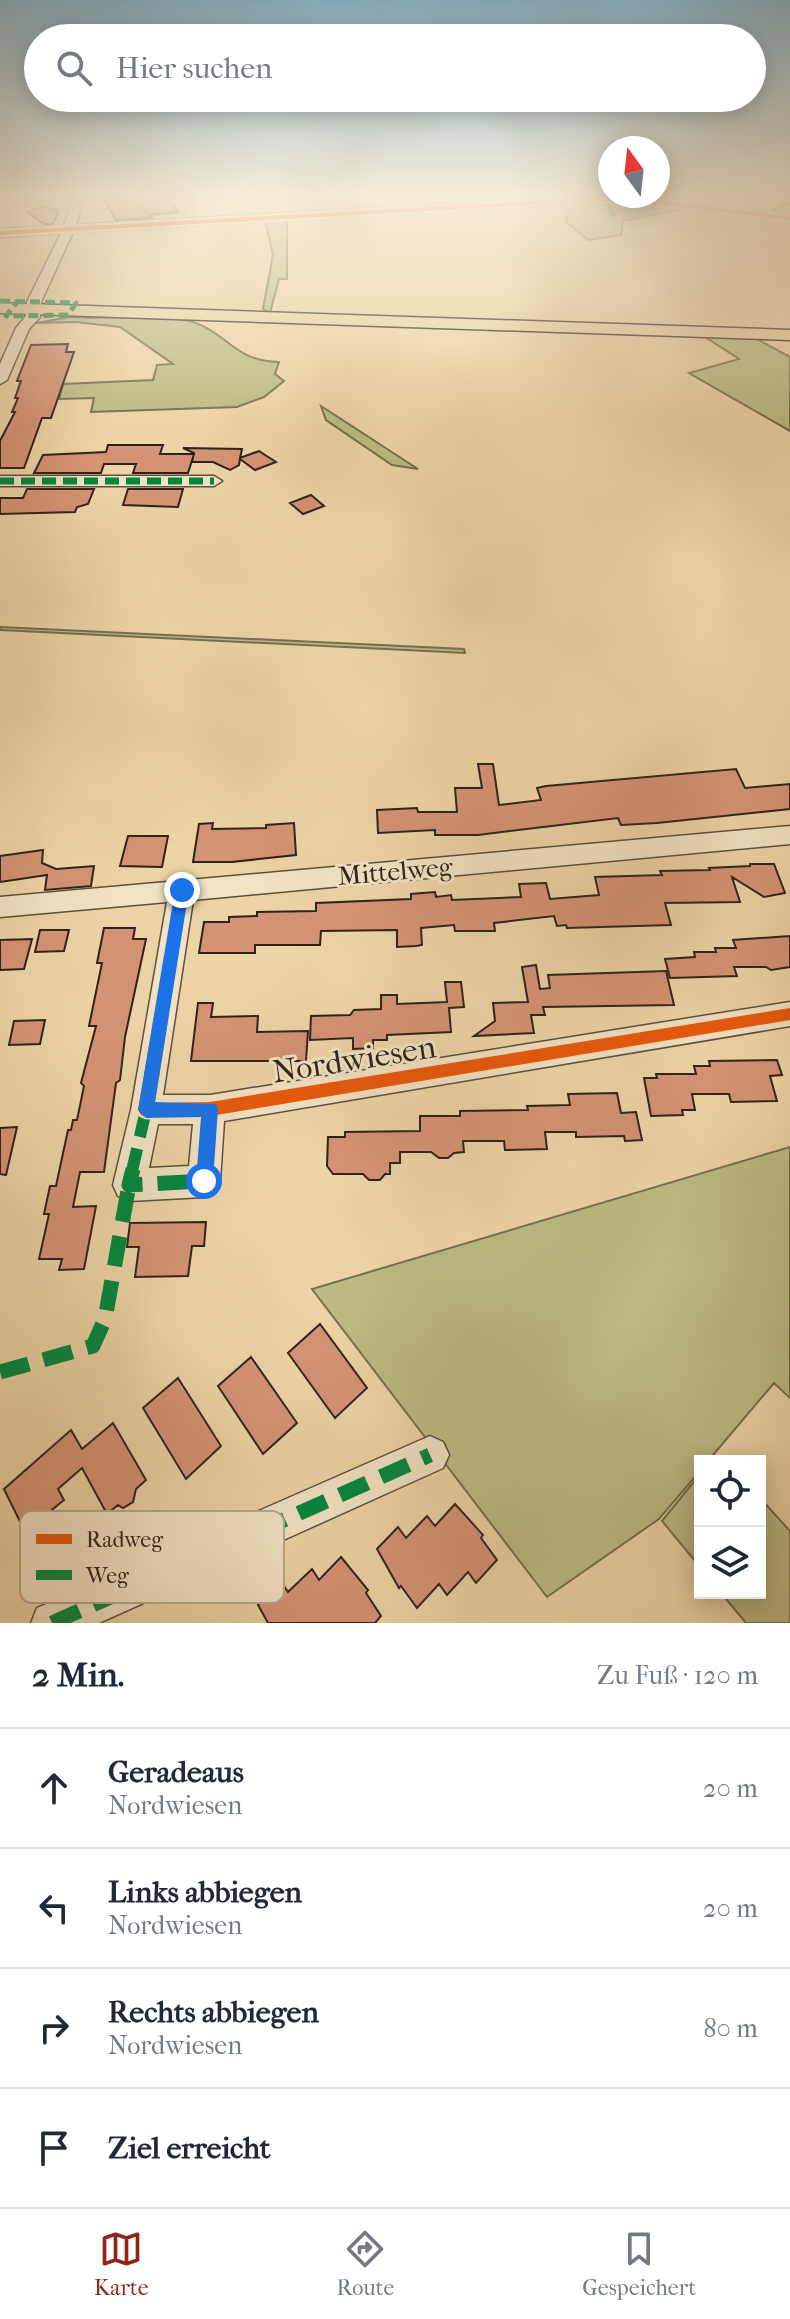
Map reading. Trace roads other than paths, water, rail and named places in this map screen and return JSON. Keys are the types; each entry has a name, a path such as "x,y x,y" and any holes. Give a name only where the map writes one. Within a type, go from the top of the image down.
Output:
{"main road":[{"path":"0,308 790,335"}],"street":[{"path":"0,380 20,334 33,317 32,309 49,272"},
{"path":"0,336 20,334"},
{"path":"0,481 214,481"},
{"name":"Mittelweg","path":"0,907 790,835"},
{"path":"182,890 146,1110 129,1185 204,1181 210,1109"},
{"name":"Nordwiesen","path":"146,1110 210,1109 790,1014"},
{"path":"284,1520 430,1455"},
{"path":"52,1623 97,1603"}]}
